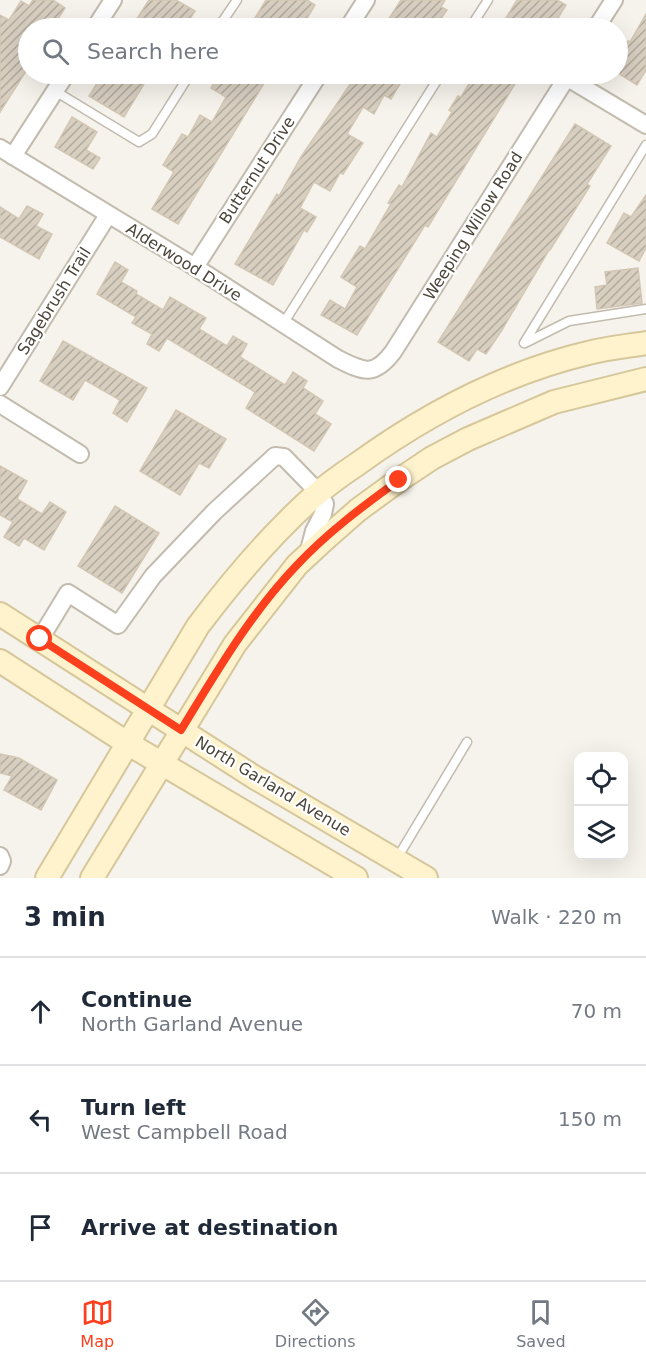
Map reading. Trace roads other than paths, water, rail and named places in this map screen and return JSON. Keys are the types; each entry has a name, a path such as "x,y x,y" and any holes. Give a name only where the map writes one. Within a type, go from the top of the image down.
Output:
{"main road":[{"path":"47,878 198,627 218,599 264,547 319,493 378,449 442,410 515,376 588,353 646,343"},
{"path":"614,349 619,385"},
{"path":"92,878 181,730 248,626 297,565 308,555 358,510 399,480 450,449 554,402 646,379"},
{"name":"North Garland Avenue","path":"0,614 254,777 426,878"},
{"path":"0,661 127,743 357,878"}],"street":[{"path":"101,18 113,0"},
{"path":"354,18 366,0"},
{"path":"602,18 614,0"},
{"path":"7,152 60,84"},
{"name":"Butternut Drive","path":"195,267 313,84"},
{"name":"Weeping Willow Road","path":"371,371 383,365 393,352 561,84"},
{"path":"581,84 646,125"},
{"name":"Alderwood Drive","path":"7,152 195,267 338,359 371,371"},
{"name":"Sagebrush Trail","path":"0,387 108,215"},
{"path":"0,404 80,454"},
{"path":"40,639 68,593 118,625 153,576 214,512 275,456 284,457 319,493 325,504 323,514 314,531 308,555"},
{"path":"0,856 0,866"}],"lane":[{"path":"225,18 237,0"},
{"path":"476,18 488,0"},
{"path":"55,91 139,142 152,134 184,84"},
{"path":"283,324 435,84"},
{"path":"646,145 524,343 569,321 646,309"},
{"path":"396,860 468,742"}]}
